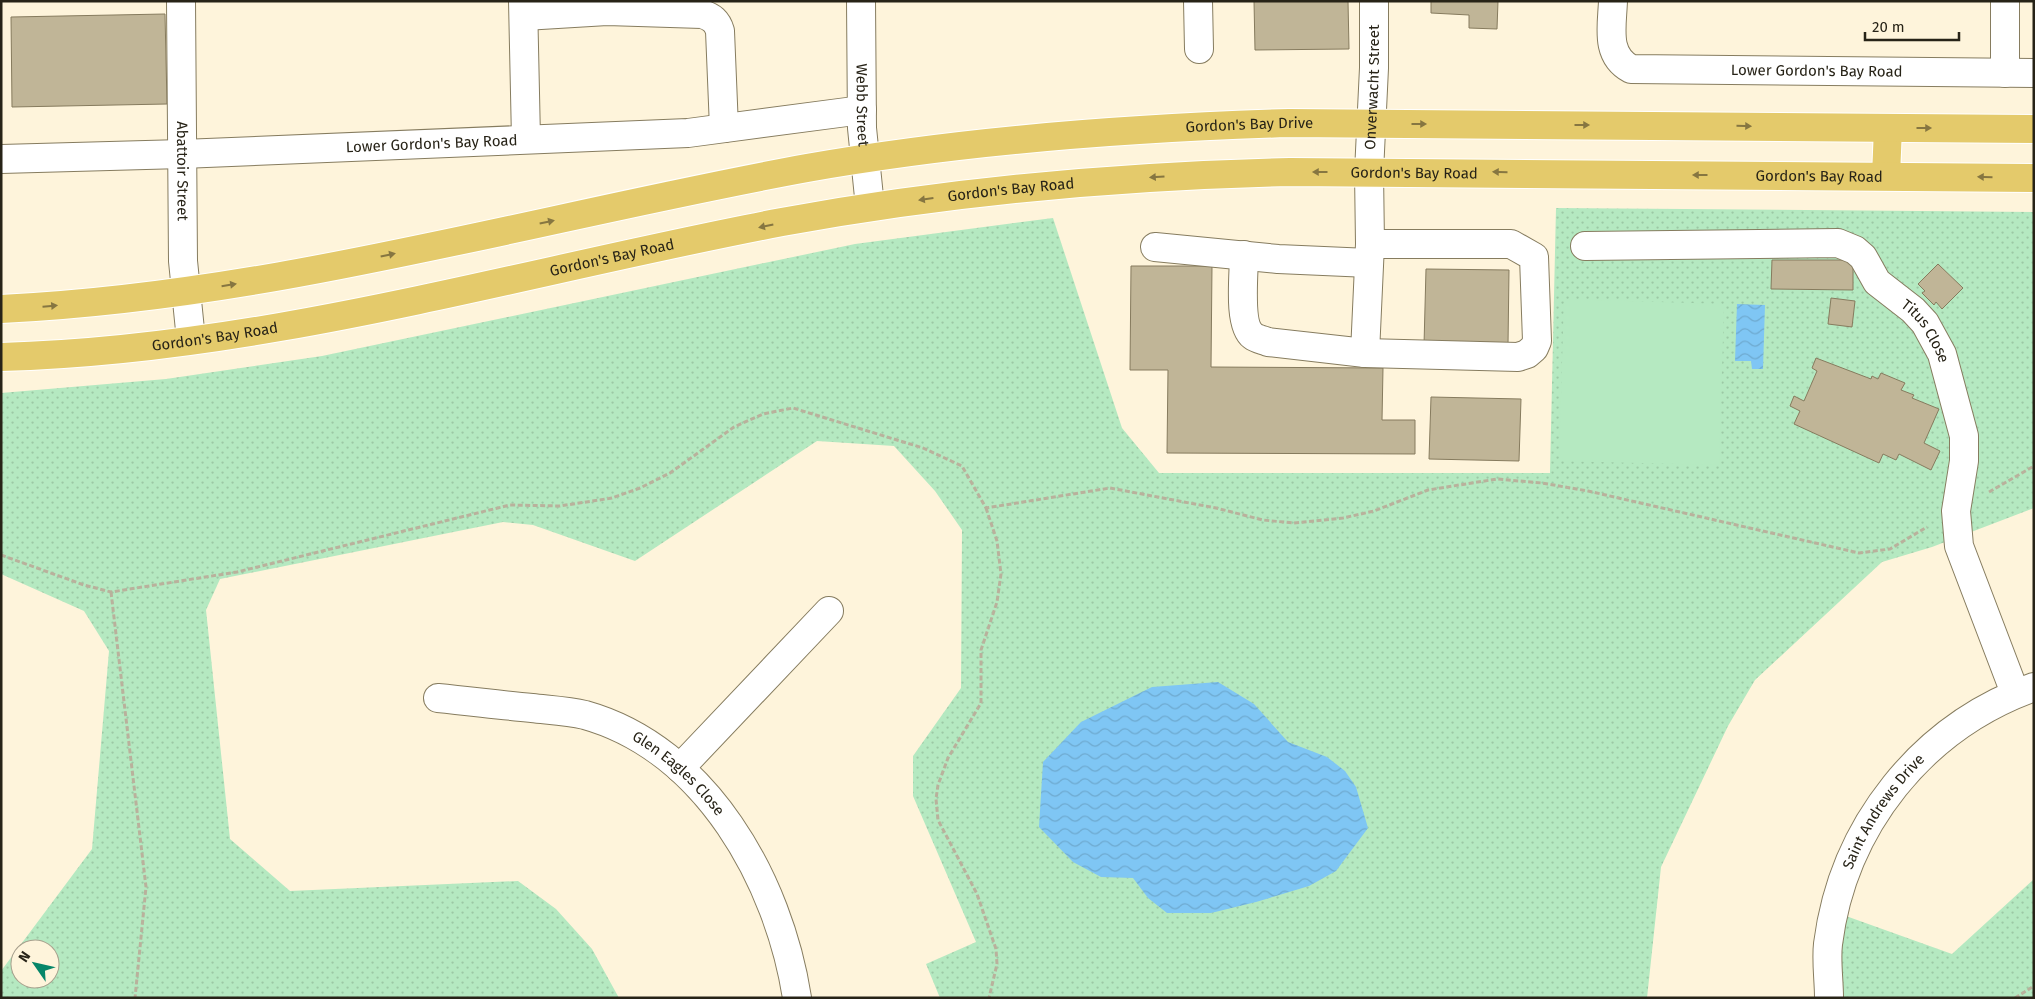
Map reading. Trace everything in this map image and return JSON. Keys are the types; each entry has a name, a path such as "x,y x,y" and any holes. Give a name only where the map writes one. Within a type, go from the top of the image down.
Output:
{"main road":[{"name":"Gordon's Bay Drive","path":"864,158 996,141 1128,130 1288,123 1370,124"},
{"path":"1370,124 2034,129"},
{"path":"1886,176 1888,128"},
{"path":"1,308 78,303 186,292 286,276 743,180 864,158"},
{"name":"Gordon's Bay Road","path":"1,357 115,349 191,340 381,307 770,225 870,207 1004,189 1103,180 1192,175 1369,172 2034,178"}],"street":[{"name":"Abattoir Street","path":"181,1 183,261 191,340"},
{"name":"Webb Street","path":"861,1 864,158 870,207"},
{"path":"1198,1 1199,48"},
{"name":"Onverwacht Street","path":"1365,352 1370,253 1369,172 1374,68 1374,1"},
{"name":"Lower Gordon's Bay Road","path":"1613,1 1612,46 1615,56 1622,64 1631,69 1641,71 2034,73"},
{"path":"2005,1 2005,73"},
{"path":"526,139 523,9 702,14 710,17 717,22 720,31 724,128"},
{"name":"Lower Gordon's Bay Road","path":"1,159 182,154 688,133 862,110"},
{"name":"Titus Close","path":"1585,246 1838,243 1855,250 1862,257 1877,282 1913,310 1925,323 1942,354 1964,436 1964,461 1956,511 1959,546 2024,690"},
{"path":"1155,247 1244,255 1370,253 1511,244 1534,257 1537,341 1534,348 1518,357 1365,352 1268,342 1254,337 1247,329 1244,317 1244,255"},
{"path":"680,768 829,611"},
{"name":"Saint Andrews Drive","path":"1829,998 1828,947 1833,911 1843,877 1857,844 1875,813 1896,782 1922,755 1971,716 2024,690"},
{"name":"Glen Eagles Close","path":"438,698 584,715 627,732 680,768 719,809 745,849 790,957 797,998"}],"path":[{"path":"1,555 84,585 111,592 237,572 510,505 560,506 612,498 640,488 670,473 734,427 763,414 793,408 922,448 962,466 986,508 997,541 1001,574 997,602 981,650 981,703 948,758 938,785 936,799 938,820 977,894 996,949 997,964 989,998"},
{"path":"986,508 1110,488 1216,508 1263,520 1292,523 1343,518 1374,511 1428,490 1497,479 1542,483 1588,491 1858,553 1890,549 2034,466"},
{"path":"111,592 146,887 134,998"},
{"path":"2015,998 2034,986"}],"green space":[{"path":"1556,208 2034,212 2034,508 1932,547 1882,562 1755,680 1728,726 1661,867 1647,998 940,998 926,964 976,942 913,796 913,756 961,688 962,530 935,491 894,446 817,441 635,561 533,525 503,522 220,579 206,610 230,839 290,891 518,881 556,909 592,949 619,998 1,998 1,971 10,959 10,989 60,989 60,939 25,939 92,849 109,651 84,611 1,574 1,393 166,379 322,356 855,244 1053,218 1122,428 1159,473 1550,473"},
{"path":"1564,299 1724,304 1719,465 1559,461"},
{"path":"2034,879 2034,998 1828,998 1832,911 1952,954"}],"water":[{"path":"1737,304 1765,305 1763,369 1752,369 1751,361 1735,361"},
{"path":"1218,682 1254,704 1288,742 1327,757 1345,771 1356,787 1368,828 1336,871 1309,886 1211,913 1167,913 1148,898 1133,878 1101,877 1073,862 1039,827 1043,762 1081,722 1152,687"}],"building":[{"path":"1254,1 1348,1 1349,49 1255,50"},
{"path":"1431,1 1498,1 1497,29 1469,28 1469,15 1431,13"},
{"path":"165,14 167,104 12,107 11,17"},
{"path":"1772,260 1853,260 1853,290 1771,289"},
{"path":"1938,264 1963,288 1942,309 1936,302 1934,305 1922,293 1925,291 1918,284"},
{"path":"1131,266 1212,266 1211,367 1383,368 1382,420 1415,420 1415,454 1167,453 1168,370 1130,370"},
{"path":"1426,269 1509,270 1508,345 1424,345"},
{"path":"1831,298 1855,301 1852,327 1828,324"},
{"path":"1816,358 1871,379 1872,376 1878,379 1881,373 1905,383 1901,390 1914,395 1912,398 1939,409 1924,443 1940,451 1931,470 1899,454 1896,460 1883,454 1879,463 1794,424 1800,411 1790,406 1794,396 1804,401 1817,371 1812,368"},
{"path":"1431,397 1521,399 1519,461 1429,459"}]}
